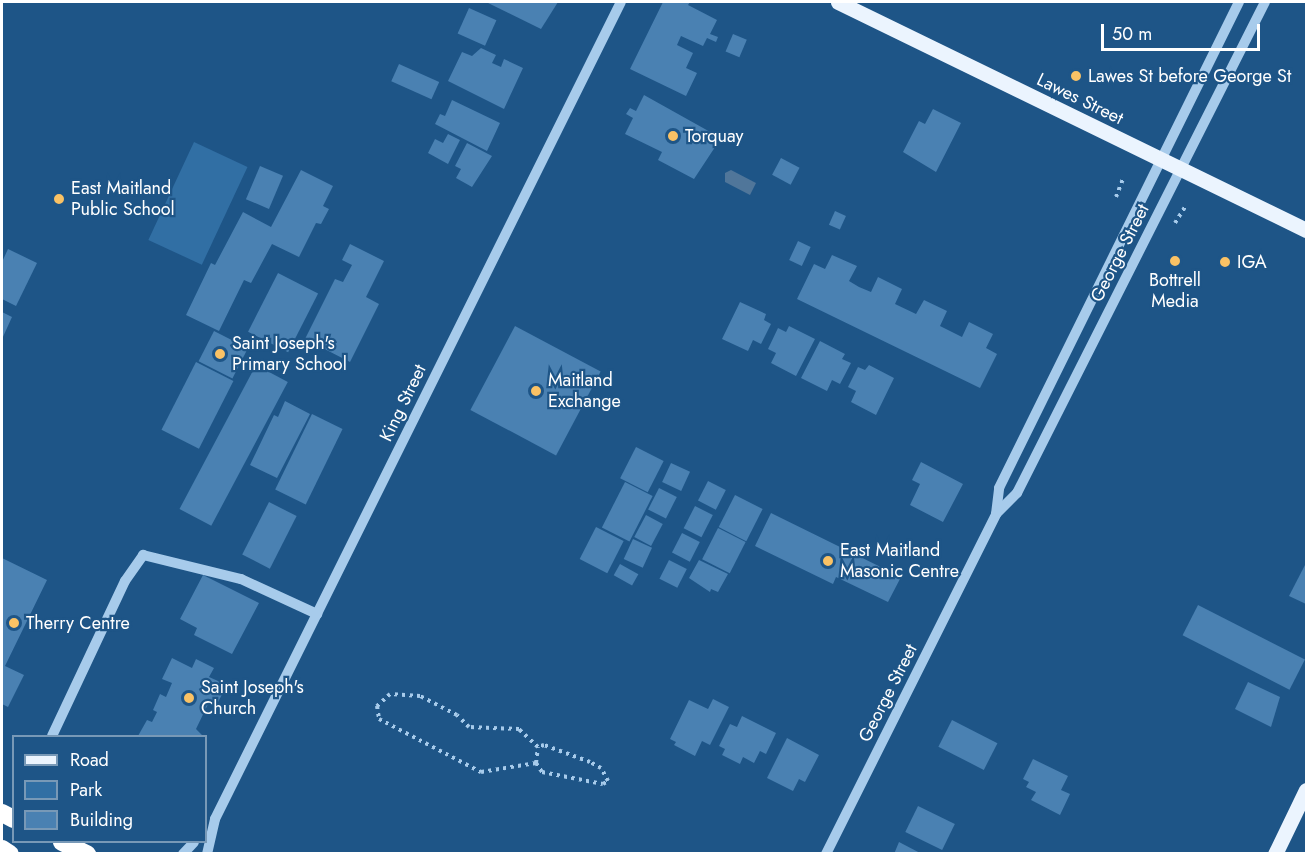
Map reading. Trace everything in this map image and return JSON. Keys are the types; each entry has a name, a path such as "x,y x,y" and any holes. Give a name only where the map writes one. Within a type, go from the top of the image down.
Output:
{"highway":[{"path":"64,843 87,854"},
{"path":"2,849 10,854"}],"main road":[{"name":"Lawes Street","path":"838,2 1306,230"},
{"path":"1275,854 1306,790"}],"street":[{"name":"King Street","path":"207,854 215,819 621,2"},
{"name":"George Street","path":"996,514 999,488 1239,2"},
{"name":"George Street","path":"826,854 996,514 1017,493 1265,2"},
{"path":"52,735 124,580 143,555 241,579 317,615"},
{"name":"King Street","path":"207,828 215,819"}],"path":[{"path":"1116,197 1124,176"},
{"path":"1176,223 1187,204"},
{"path":"536,763 481,772 379,719 377,706 390,694 420,696 457,715 469,727 519,729 538,747"},
{"path":"544,745 590,762 602,768 608,781 603,784 542,772 536,763 538,747 544,745"}],"green space":[{"path":"194,142 247,167 202,265 148,240"}],"shaded area":[{"path":"731,170 756,183 750,195 725,182 725,173"}],"building":[{"path":"486,2 558,2 541,29"},
{"path":"663,2 690,2 688,5 717,20 710,34 718,37 716,42 707,38 703,46 681,36 677,45 693,53 686,68 697,73 686,96 630,69"},
{"path":"469,8 496,20 485,46 458,34"},
{"path":"733,34 747,40 739,57 726,51"},
{"path":"481,48 496,55 492,63 501,67 504,59 523,68 504,109 448,81 462,52 472,56"},
{"path":"399,64 439,82 431,99 391,81"},
{"name":"Torquay","path":"644,95 721,138 694,179 658,160 662,152 625,134 633,118 626,114 630,108 636,111"},
{"path":"452,100 500,123 487,151 435,124 440,114 445,116"},
{"path":"933,109 961,123 936,172 903,152 919,121 925,124"},
{"path":"448,134 460,140 448,164 428,153 435,139 443,143"},
{"path":"467,143 492,156 472,187 456,178 461,169 455,166"},
{"path":"781,158 800,168 791,185 772,175"},
{"path":"260,166 283,176 269,209 246,199"},
{"path":"301,170 333,186 323,206 329,209 321,224 316,223 299,257 272,244 251,283 244,280 219,331 186,315 211,263 215,265 243,212 271,227"},
{"path":"835,211 846,216 840,230 829,225"},
{"path":"798,241 811,247 802,266 789,260"},
{"path":"350,244 384,261 366,297 379,304 350,362 305,339 335,279 343,282 352,265 342,260"},
{"path":"8,249 37,263 16,306 2,299 2,262"},
{"path":"832,255 857,266 849,281 859,287 871,292 878,277 902,289 895,304 916,314 924,300 947,311 940,326 962,337 969,322 993,334 986,348 997,354 980,388 797,299 814,264 825,269"},
{"path":"278,273 318,293 288,352 248,332"},
{"path":"740,302 766,314 764,320 771,324 761,344 753,340 748,351 722,339"},
{"path":"2,312 12,317 2,339"},
{"name":"Maitland Exchange","path":"515,326 601,372 556,455 470,410"},
{"path":"789,326 815,339 796,376 771,363 776,353 768,349 778,328 786,332"},
{"path":"214,331 248,348 232,379 199,361"},
{"path":"820,341 845,354 842,359 851,363 840,384 832,380 827,391 801,378"},
{"path":"196,362 233,381 199,449 161,430"},
{"path":"256,365 288,382 211,526 179,509"},
{"path":"869,365 894,378 876,415 851,402 856,391 848,387 858,367 865,370"},
{"path":"285,401 310,414 277,478 250,465 274,415 278,417"},
{"path":"312,414 343,429 306,504 275,489"},
{"path":"636,447 664,461 648,492 620,478"},
{"path":"921,462 963,484 943,522 910,505 920,484 912,480"},
{"path":"671,463 690,472 681,491 662,482"},
{"path":"708,481 726,490 716,510 698,501"},
{"path":"625,482 653,496 629,542 602,527"},
{"path":"659,488 677,497 666,518 648,509"},
{"path":"735,495 763,509 746,541 719,527"},
{"path":"269,502 297,516 270,569 242,555"},
{"path":"695,506 713,515 701,537 684,528"},
{"name":"East Maitland Masonic Centre","path":"771,513 901,577 888,602 836,577 833,584 755,546"},
{"path":"646,515 663,524 651,546 634,537"},
{"path":"596,527 624,541 607,573 580,559"},
{"path":"718,528 746,542 730,573 702,559"},
{"path":"682,533 700,542 690,562 672,553"},
{"path":"633,539 652,548 643,568 624,559"},
{"name":"Therry Centre","path":"2,558 47,580 5,666 24,675 8,707 2,704"},
{"path":"669,560 687,569 677,588 659,579"},
{"path":"699,560 728,574 718,592 711,589 710,592 689,578"},
{"path":"620,564 638,574 632,586 614,575"},
{"path":"1306,566 1306,604 1289,596"},
{"path":"203,575 259,603 232,654 194,635 197,628 180,619"},
{"path":"1198,605 1305,659 1289,690 1183,635"},
{"name":"Saint Joseph's Church","path":"172,658 192,668 196,659 214,668 209,677 227,685 217,704 210,700 196,729 202,735 139,735 147,720 152,722 157,712 153,710 160,694 166,697 172,683 162,679"},
{"path":"1248,682 1280,697 1271,727 1235,709"},
{"path":"713,699 729,707 710,745 702,741 695,756 674,745 676,742 670,739 689,700 708,709"},
{"path":"742,716 776,733 766,754 760,751 754,763 743,757 740,764 722,755 725,749 719,746 730,724 737,727"},
{"path":"952,720 997,743 984,770 938,747"},
{"path":"787,738 819,755 805,782 799,779 793,791 767,778"},
{"path":"1033,759 1068,776 1061,790 1070,794 1060,815 1031,800 1036,792 1026,787 1029,782 1023,779"},
{"path":"918,806 955,824 942,850 905,832"},
{"path":"899,842 922,854 894,854"}],"place":[{"name":"Lawes St before George St","path":"1076,76"},
{"name":"Torquay","path":"673,136"},
{"name":"East Maitland Public School","path":"59,199"},
{"name":"Bottrell Media","path":"1175,261"},
{"name":"IGA","path":"1225,262"},
{"name":"Saint Joseph's Primary School","path":"220,354"},
{"name":"Maitland Exchange","path":"536,391"},
{"name":"East Maitland Masonic Centre","path":"828,561"},
{"name":"Therry Centre","path":"14,623"},
{"name":"Saint Joseph's Church","path":"189,698"}]}
